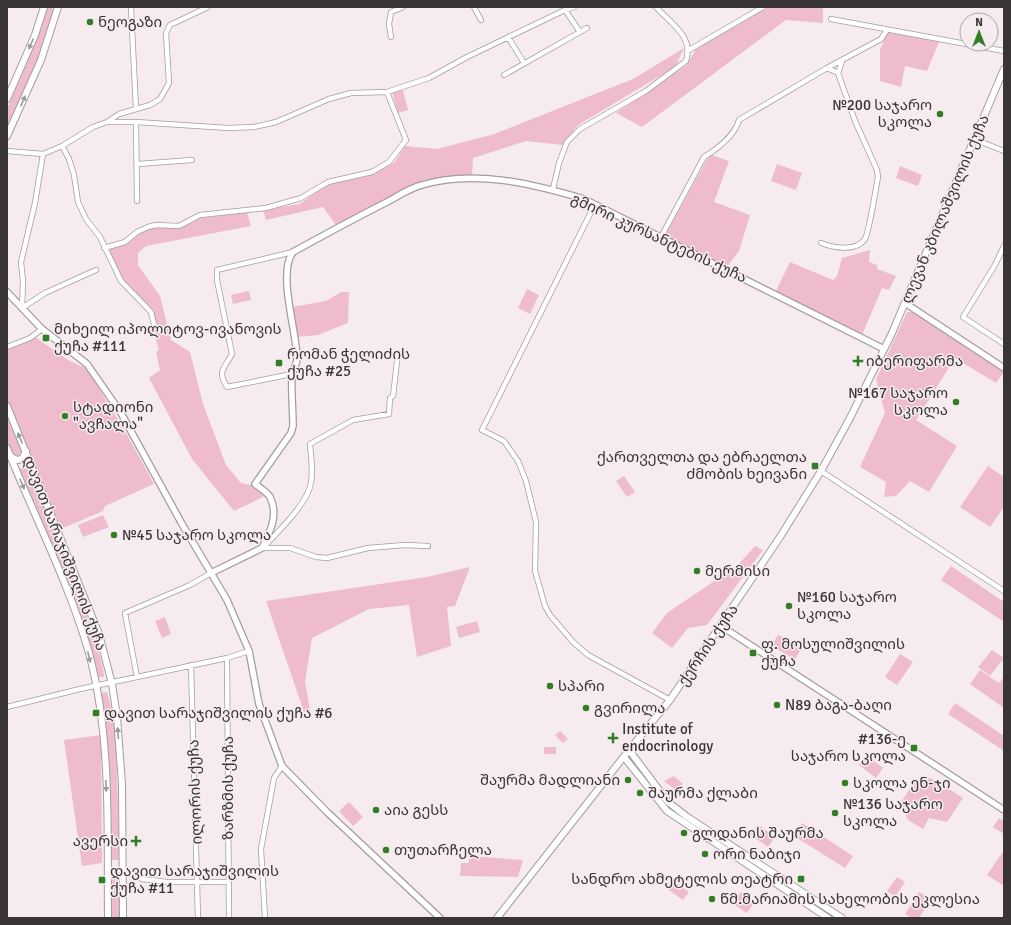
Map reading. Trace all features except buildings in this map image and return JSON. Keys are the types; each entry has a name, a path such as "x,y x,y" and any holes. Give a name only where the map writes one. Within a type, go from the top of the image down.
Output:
{"main road":[{"path":"7,99 36,35 44,7"},
{"path":"7,136 41,60 58,7"},
{"name":"ლევან კბილაშვილის ქუჩა","path":"884,349 974,139 1001,82 1004,69"},
{"name":"ქერჩის ქუჩა","path":"497,918 670,700 721,626 780,537 821,471 850,418 884,349"},
{"name":"დავით სარაჯიშვილის ქუჩა","path":"7,406 99,634 112,684 117,717 122,784 123,918"},
{"name":"დავით სარაჯიშვილის ქუჩა","path":"7,448 62,577 89,654 104,734 108,918"},
{"path":"10,457 18,460 22,459 26,451"},
{"path":"16,469 23,462 32,465"},
{"path":"629,750 668,802 685,819"},
{"path":"624,757 661,805 718,841 828,918 832,912"},
{"path":"641,778 647,774"},
{"path":"718,841 842,918"}],"street":[{"path":"131,7 136,109"},
{"path":"7,151 43,154 62,146 93,127 107,122 119,114 150,105 160,99 169,83 166,33 170,25 208,7"},
{"path":"391,37 389,24 391,12 403,7"},
{"path":"474,7 481,20"},
{"path":"107,122 136,122 228,128 254,127 276,122 329,99 351,93 387,92 435,76 466,57 574,7"},
{"path":"553,189 559,163 567,142 580,129 646,91 686,61 689,50 688,42 656,7"},
{"path":"689,50 763,7"},
{"path":"565,10 580,32"},
{"path":"831,19 1004,52"},
{"path":"504,75 587,28"},
{"path":"661,237 704,157 712,152 737,128 739,120 826,68 881,39 887,30"},
{"path":"508,37 524,63"},
{"path":"821,243 828,246 847,248 858,246 866,238 878,177 877,170 855,121 838,73 843,59"},
{"path":"826,68 838,73"},
{"path":"104,248 125,242 137,232 148,227 156,225 179,226 200,215 266,208 301,198 328,182 372,172 389,162 406,140 387,92"},
{"path":"136,122 138,201"},
{"path":"974,139 1004,150"},
{"path":"62,146 69,159 74,175 78,202 121,281 151,312 154,324 159,330"},
{"path":"22,308 23,281 21,262 35,203 43,154"},
{"path":"138,164 192,160"},
{"name":"გმირი კურსანტების ქუჩა","path":"293,252 356,217 427,183 463,178 498,180 553,189 595,204 884,349"},
{"path":"595,204 482,430 504,441 518,461 526,482 536,522 535,571 545,606 550,615 573,642 588,654 670,700"},
{"path":"1004,246 995,265 963,317 1004,344"},
{"path":"292,374 227,387 222,378 222,369 232,354 217,270 293,252"},
{"path":"262,548 273,523 273,511 270,496 256,484 291,433 293,426 292,374 297,360 287,268 289,258 293,252"},
{"path":"22,308 45,293 96,270"},
{"path":"7,292 42,329 87,364 104,386 121,413 182,524 227,600 249,651 259,704 282,766 327,812 440,918"},
{"path":"905,303 1004,368"},
{"path":"7,347 30,338 42,329"},
{"path":"137,678 125,613 190,585 262,548 296,510 309,489 311,466 310,444 353,420 389,414 390,398 393,396 398,352"},
{"path":"821,471 1004,591"},
{"path":"262,548 290,548 316,557 327,558 368,548 405,545 428,546"},
{"path":"721,626 1004,810"},
{"path":"7,707 228,658 249,651"},
{"name":"ზარზმის ქუჩა","path":"228,658 229,918"},
{"name":"ილორის ქუჩა","path":"191,665 199,882 198,918"},
{"path":"264,918 261,848 274,778 282,766"},
{"path":"108,870 123,870 142,879 167,882 229,882"}],"shaded area":[{"path":"47,7 55,7 39,57 7,131 7,109 38,36"},
{"path":"769,7 824,7 823,23 786,20 642,127 616,113 687,65 696,49"},
{"path":"887,32 939,42 927,71 905,66 901,87 880,81 880,50"},
{"path":"684,48 675,67 578,125 562,145 526,141 473,158 472,176 424,180 336,225 323,207 266,220 263,210 300,204 326,185 368,176 395,162 405,146 437,149 494,134 633,79"},
{"path":"403,90 408,110 398,113 392,92"},
{"path":"712,155 729,161 714,202 750,215 739,251 727,267 667,237 666,234 709,156"},
{"path":"777,164 802,173 796,190 771,181"},
{"path":"900,166 922,175 918,186 896,178"},
{"path":"247,212 251,226 146,246 138,253 138,265 160,296 171,340 190,352 203,404 226,465 241,483 256,486 263,493 263,497 234,511 192,459 149,378 160,370 156,352 159,350 153,330 156,324 152,310 126,284 108,252 112,248 126,244 138,233 154,228 181,228 201,218"},
{"path":"870,250 869,262 877,265 877,269 896,276 889,290 882,288 862,335 776,291 790,262 833,280 837,276 842,258"},
{"path":"527,289 539,295 530,314 518,308"},
{"path":"249,291 251,300 233,304 231,295"},
{"path":"341,292 349,292 348,323 318,335 297,337 292,307 326,301"},
{"path":"907,312 914,312 1004,372 996,383 955,358 916,420 957,446 929,492 910,481 896,496 884,497 886,482 860,467 885,413 876,379"},
{"name":"სტადიონი \"ავჩალა\"","path":"35,337 68,360 87,369 126,433 154,484 105,506 103,511 61,529 7,400 7,349"},
{"path":"7,416 23,457 15,458 7,440"},
{"path":"26,465 44,501 71,570 95,640 104,677 97,677 58,562 20,471 20,468"},
{"path":"988,466 1004,477 1004,507 990,527 960,507"},
{"path":"624,476 635,492 627,497 616,481"},
{"path":"103,515 109,527 83,537 78,525"},
{"path":"755,546 763,550 707,625 688,628 672,648 652,633 667,613 738,565"},
{"path":"951,566 1004,602 1004,622 941,580"},
{"path":"470,567 455,606 447,607 451,646 417,657 409,605 369,609 312,638 305,682 310,710 304,712 266,601 427,577"},
{"path":"165,617 171,634 162,638 155,621"},
{"path":"477,621 480,632 459,638 456,627"},
{"path":"778,635 802,648 795,659 771,646"},
{"path":"992,650 1004,658 990,676 978,667"},
{"path":"900,654 913,662 897,685 885,677"},
{"path":"980,670 999,683 1004,677 1004,708 970,684"},
{"path":"107,692 115,723 120,860 110,860 105,724 100,695 101,693"},
{"path":"955,703 1004,736 1004,751 948,714"},
{"path":"560,731 568,739 563,743 555,735"},
{"path":"101,735 102,863 82,866 64,740"},
{"path":"544,747 556,747 556,754 544,754"},
{"path":"866,755 883,768 876,778 859,765"},
{"path":"674,776 683,784 677,791 664,781"},
{"path":"931,778 963,798 947,822 929,818 923,829 908,820 901,802 915,781"},
{"path":"349,802 363,817 353,826 339,811"},
{"path":"999,818 1004,821 1004,834 993,827"},
{"path":"802,823 853,856 845,868 794,836"},
{"path":"758,825 775,837 768,847 751,835"},
{"path":"1002,853 1004,855 1004,886 987,875"},
{"path":"469,856 523,860 518,877 460,876 461,863 469,863"},
{"path":"111,874 118,876 120,918 110,918"},
{"path":"897,877 905,882 895,897 887,891"},
{"path":"672,880 689,892 683,900 666,888"},
{"path":"741,892 755,901 747,913 733,904"},
{"path":"919,892 931,899 919,918 912,918 905,914"}],"place":[{"name":"ნეოგაზი","path":"90,22"},
{"name":"№200 საჯარო სკოლა","path":"940,114"},
{"name":"მიხეილ იპოლიტოვ-ივანოვის ქუჩა #111","path":"46,338"},
{"name":"იბერიფარმა","path":"858,361"},
{"name":"რომან ჭელიძის ქუჩა #25","path":"279,363"},
{"name":"№167 საჯარო სკოლა","path":"956,402"},
{"name":"სტადიონი \"ავჩალა\"","path":"65,416"},
{"name":"ქართველთა და ებრაელთა ძმობის ხეივანი","path":"815,466"},
{"name":"№45 საჯარო სკოლა","path":"114,535"},
{"name":"მერმისი","path":"697,571"},
{"name":"№160 საჯარო სკოლა","path":"789,606"},
{"name":"ფ. მოსულიშვილის ქუჩა","path":"753,653"},
{"name":"სპარი","path":"550,686"},
{"name":"N89 ბაგა-ბაღი","path":"777,705"},
{"name":"გვირილა","path":"586,708"},
{"name":"დავით სარაჯიშვილის ქუჩა #6","path":"96,713"},
{"name":"Institute of endocrinology","path":"613,738"},
{"name":"#136-ე საჯარო სკოლა","path":"914,748"},
{"name":"შაურმა მადლიანი","path":"628,780"},
{"name":"სკოლა ენ-ჯი","path":"845,783"},
{"name":"შაურმა ქლაბი","path":"640,793"},
{"name":"აია გესს","path":"376,810"},
{"name":"№136 საჯარო სკოლა","path":"835,813"},
{"name":"გლდანის შაურმა","path":"684,833"},
{"name":"ავერსი","path":"136,841"},
{"name":"თუთარჩელა","path":"386,850"},
{"name":"ორი ნაბიჯი","path":"705,854"},
{"name":"სანდრო ახმეტელის თეატრი","path":"801,879"},
{"name":"დავით სარაჯიშვილის ქუჩა #11","path":"102,880"},
{"name":"წმ.მარიამის სახელობის ეკლესია","path":"712,899"}]}
